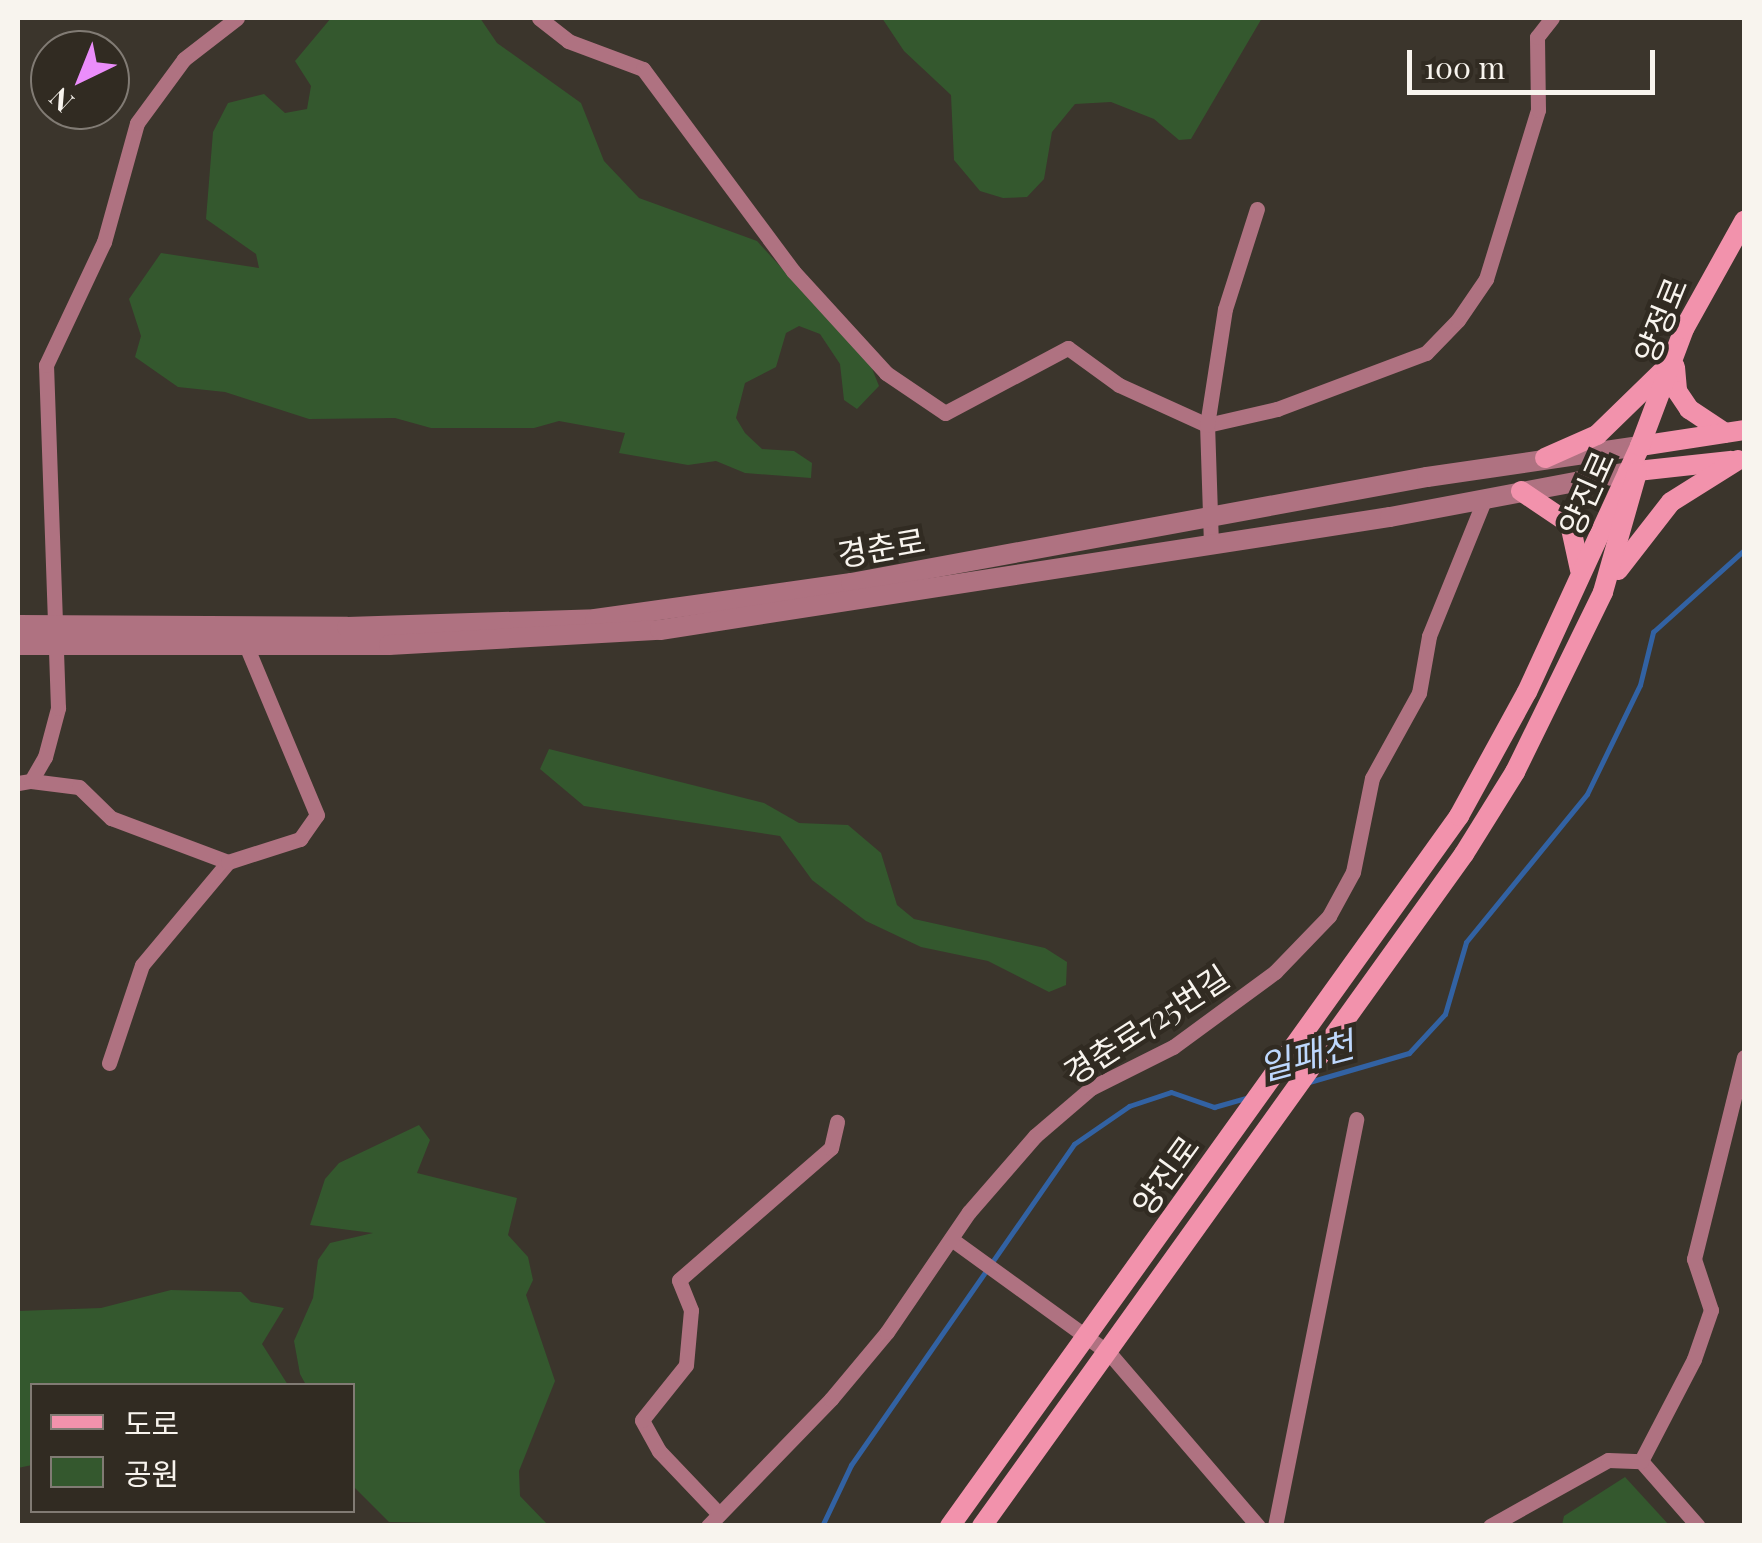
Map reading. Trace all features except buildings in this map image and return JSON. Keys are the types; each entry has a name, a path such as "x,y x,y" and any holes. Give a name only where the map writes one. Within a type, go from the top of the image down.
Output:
{"main road":[{"name":"양정로","path":"1640,446 1717,261 1744,221"},
{"path":"1674,360 1678,391 1689,409 1735,432"},
{"path":"1545,458 1597,435 1674,360"},
{"name":"경춘로","path":"1640,446 1735,432"},
{"name":"양진로","path":"982,1526 1333,1045 1515,772 1603,592 1640,446"},
{"path":"1603,592 1672,502 1741,459"},
{"name":"경춘로","path":"1633,471 1741,459"},
{"name":"양진로","path":"950,1526 1459,816 1633,471"},
{"path":"1521,491 1570,524 1580,544 1581,577"}],"street":[{"path":"24,782 45,757 58,708 46,365 104,242 137,122 184,59 237,18"},
{"path":"540,18 568,41 642,68 793,271 886,373 945,413 1068,348 1119,385 1207,425 1277,409 1426,352 1458,320 1486,279 1538,110 1537,38 1552,18"},
{"path":"1210,544 1206,515 1207,425 1225,308 1257,209"},
{"name":"경춘로","path":"18,645 55,635 594,619 851,583 1206,515 1545,458 1640,446"},
{"name":"경춘로","path":"18,626 55,635 246,645 542,641 660,630 1210,544 1633,471"},
{"name":"경춘로725번길","path":"713,1520 830,1399 958,1244 969,1212 1035,1136 1091,1088 1173,1046 1275,972 1329,916 1353,872 1372,778 1420,693 1429,636 1484,498"},
{"path":"109,1062 142,964 228,862 300,839 318,815 246,645"},
{"path":"24,782 79,787 110,818 228,862"},
{"path":"1641,1460 1694,1359 1711,1310 1694,1259 1744,1057"},
{"path":"1275,1526 1356,1119"},
{"path":"713,1520 659,1451 642,1420 686,1365 691,1310 679,1280 830,1148 837,1122"},
{"path":"958,1244 1110,1354 1258,1526"},
{"path":"1490,1526 1608,1460 1641,1460 1698,1526"}],"green space":[{"path":"331,18 480,18 497,43 581,103 604,161 639,198 757,241 871,366 879,386 857,409 844,400 840,364 820,334 799,326 786,333 776,367 745,383 736,418 745,433 762,449 794,451 812,463 811,478 745,473 716,461 688,465 619,453 625,433 559,421 534,428 431,428 395,418 309,419 225,392 178,387 135,357 141,336 129,299 161,253 259,268 256,254 206,219 213,132 228,103 264,94 285,113 307,109 311,86 295,61"},
{"path":"882,18 1262,18 1191,139 1179,140 1154,119 1111,102 1075,104 1052,132 1044,179 1027,197 1003,198 980,191 954,160 951,95 904,51"},
{"path":"549,749 764,803 799,823 848,825 881,853 897,905 914,919 1045,948 1067,962 1066,985 1049,992 988,961 921,947 866,921 812,880 780,836 584,806 540,769"},
{"path":"419,1125 430,1140 417,1173 517,1198 508,1235 528,1257 533,1280 526,1295 555,1381 519,1471 520,1496 548,1525 389,1522 355,1488 355,1383 305,1383 294,1341 313,1298 318,1260 330,1243 373,1233 310,1225 325,1179 339,1163"},
{"path":"171,1290 241,1292 251,1302 284,1308 262,1344 287,1383 30,1383 30,1465 18,1468 18,1311 101,1308"},
{"path":"1625,1477 1669,1525 1562,1525 1564,1516"}],"waterway":[{"name":"일패천","path":"1309,1082 1409,1053 1445,1014 1466,942 1587,794 1640,685 1653,632 1744,550"},
{"name":"일패천","path":"822,1526 851,1465 1074,1144 1129,1106 1171,1092 1214,1107 1250,1097"}]}
